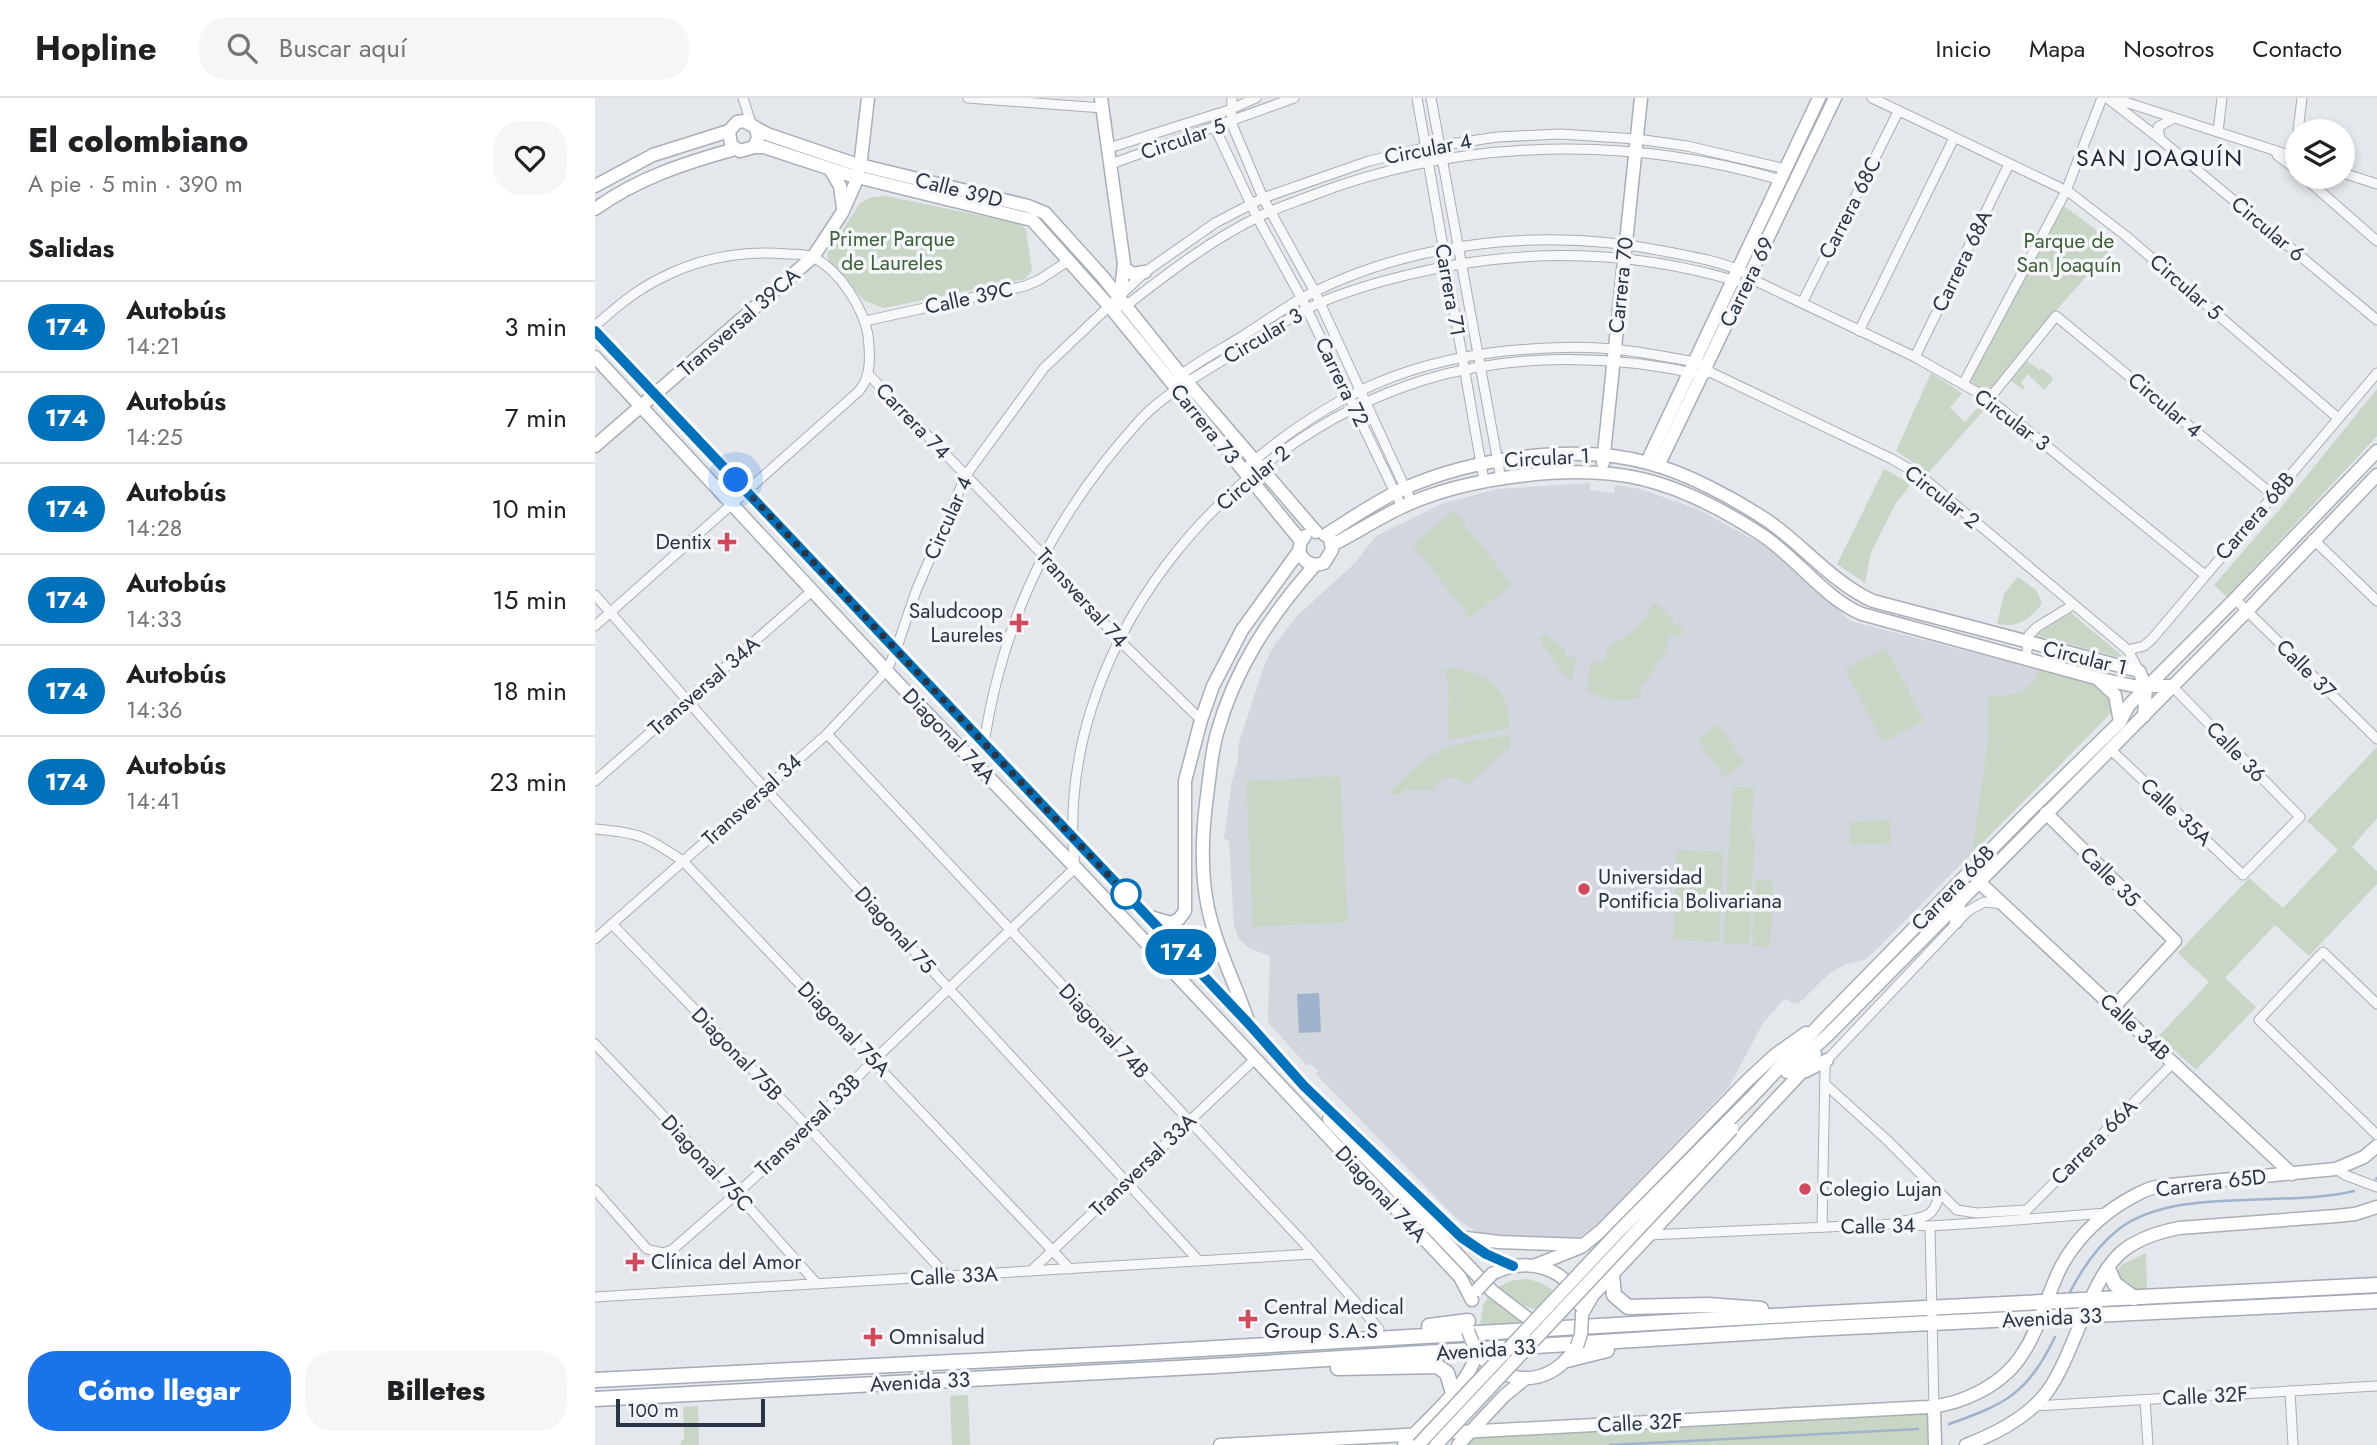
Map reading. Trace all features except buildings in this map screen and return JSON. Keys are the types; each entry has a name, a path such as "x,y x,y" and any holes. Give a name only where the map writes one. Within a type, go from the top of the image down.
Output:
{"main road":[{"path":"2108,1269 2120,1290 2135,1298"},
{"path":"1612,1275 1613,1295 1627,1307 1708,1305 1807,1314"},
{"name":"Avenida 33","path":"595,1380 2377,1284"},
{"name":"Avenida 33","path":"595,1399 1214,1366 1810,1329 2377,1301"},
{"path":"1232,1347 1294,1337 1379,1329 1468,1326"},
{"path":"1567,1360 1597,1351 1737,1343 1810,1329"},
{"path":"1214,1366 1287,1370 1430,1365 1447,1373 1453,1393"}],"street":[{"path":"735,149 729,141 743,126 743,98"},
{"path":"859,172 867,98"},
{"path":"968,98 1102,103 1124,268 1119,304"},
{"name":"Carrera 72","path":"1231,98 1231,122 1263,198 1315,292 1366,402 1407,505"},
{"path":"1109,148 1229,110 1256,98"},
{"name":"Circular 5","path":"1111,164 1294,98"},
{"name":"Carrera 71","path":"1417,98 1484,481"},
{"name":"Carrera 71","path":"1431,98 1501,479"},
{"name":"Carrera 70","path":"1602,473 1641,98"},
{"name":"Carrera 69","path":"1745,279 1783,174 1819,98"},
{"name":"Carrera 69","path":"1653,464 1835,98"},
{"name":"Circular 5","path":"1872,98 2066,191 2126,236 2338,418"},
{"path":"1963,384 2066,191 2105,98"},
{"name":"Circular 6","path":"2105,98 2160,139 2377,320"},
{"path":"2113,98 2285,154"},
{"path":"2218,132 2222,98"},
{"path":"2299,119 2302,98"},
{"name":"Carrera 72","path":"1229,110 1215,128 1354,407 1400,490"},
{"name":"Carrera 68C","path":"1801,303 1898,112"},
{"path":"2160,139 2158,127 2174,118"},
{"path":"743,126 758,138 754,147"},
{"path":"595,186 653,155 743,126"},
{"name":"Calle 39D","path":"743,126 859,172 1032,220 1068,261 1119,304"},
{"path":"1526,135 1527,149"},
{"name":"Circular 4","path":"1119,304 1146,272 1215,223 1251,203 1341,170 1424,148 1526,135 1578,135 1783,174"},
{"path":"1859,331 1954,138"},
{"name":"Circular 4","path":"896,650 916,591 966,475 1044,368 1119,304 1257,217 1345,183 1427,162 1479,153 1636,145"},
{"name":"Calle 39D","path":"595,209 653,175 695,159 735,149 745,151 764,147 830,169 859,172 1028,206 1045,213 1119,304"},
{"path":"2271,150 2285,161"},
{"name":"Carrera 68A","path":"1915,357 2009,164"},
{"path":"830,169 843,195 842,213"},
{"path":"1341,170 1345,183"},
{"name":"Transversal 39CA","path":"595,446 813,257 842,213 859,172"},
{"path":"2355,177 2377,184"},
{"path":"2318,189 2377,241"},
{"name":"Circular 3","path":"984,743 992,694 1005,646 1043,555 1086,488 1142,418 1179,383 1315,292 1372,270 1459,248 1556,240 1625,244 1680,254 1801,303 1915,357 1989,399 2205,575"},
{"path":"1521,241 1523,256"},
{"path":"595,326 638,290 693,265 744,254 779,253 813,257 844,285 865,321"},
{"name":"Circular 3","path":"1179,383 1320,303 1376,283 1445,265 1523,256 1578,255 1623,258 1745,279"},
{"name":"Calle 39C","path":"865,321 1025,286 1039,281 1068,261"},
{"path":"1124,268 1133,274 1146,272"},
{"name":"Carrera 73","path":"1119,304 1300,546"},
{"name":"Circular 4","path":"1989,399 2056,316 2273,495"},
{"name":"Carrera 74","path":"865,321 869,348 868,374 966,475"},
{"name":"Diagonal 74A","path":"595,331 1248,1023 1304,1086 1461,1237 1486,1254 1513,1266"},
{"name":"Circular 2","path":"1075,868 1072,836 1076,785 1092,711 1119,640 1165,564 1245,474 1307,421 1360,390 1405,372 1462,356 1544,348 1701,370 1908,467 2128,650 2140,672"},
{"name":"Circular 2","path":"1256,464 1354,407 1426,379 1480,367 1613,356"},
{"name":"Diagonal 74A","path":"595,357 1474,1295"},
{"name":"Carrera 68B","path":"2128,650 2149,643 2377,373"},
{"path":"595,626 859,391 868,374"},
{"name":"Carrera 73","path":"1179,383 1324,537"},
{"name":"Carrera 66B","path":"1753,1101 1823,1020 2120,722 2129,705 2146,687 2376,454"},
{"name":"Circular 1","path":"1324,537 1400,490 1430,478 1497,461 1564,455 1604,455 1653,464 1706,487 1767,521 1860,595 1874,601 2140,672 2146,687"},
{"name":"Circular 1","path":"1324,537 1436,494 1484,481 1565,473 1602,473 1643,479 1700,501 1741,523 1783,550 1836,598 1855,611 2096,678 2146,687"},
{"name":"Carrera 66B","path":"1538,1329 1618,1232 1753,1101 1828,1035 2247,611 2377,474"},
{"name":"Transversal 74","path":"966,475 1119,640 1201,720"},
{"path":"1145,915 1160,922 1171,923 1179,919 1185,911 1185,781 1213,686 1242,630 1307,534 1324,537 1328,559 1315,565 1284,601 1258,638 1228,700 1216,735 1202,827 1204,884 1213,929 1248,1023"},
{"path":"2313,539 2377,601"},
{"path":"1300,546 1304,561 1315,565"},
{"name":"Transversal 34A","path":"595,781 813,590"},
{"name":"Diagonal 75","path":"595,595 948,988 1199,1261"},
{"name":"Calle 37","path":"2235,599 2377,739"},
{"path":"2026,659 2029,635 2036,627 2073,605"},
{"name":"Transversal 34","path":"595,939 827,734 887,670 896,650"},
{"path":"2140,672 2161,674"},
{"path":"2096,678 2115,695 2120,722"},
{"path":"2144,716 2146,687 2172,686"},
{"name":"Calle 36","path":"2172,686 2300,817 2243,875"},
{"path":"1201,720 1216,735"},
{"name":"Diagonal 74B","path":"827,734 1313,1254 1379,1329"},
{"name":"Calle 35A","path":"2110,749 2243,875"},
{"name":"Calle 35","path":"2046,813 2175,942 2114,1007"},
{"name":"Diagonal 75A","path":"595,829 640,834 683,861 1070,1269"},
{"path":"1184,849 1202,850"},
{"name":"Transversal 33B","path":"595,1190 647,1249 663,1253 678,1246 808,1127 873,1060 1075,868"},
{"name":"Calle 34B","path":"1978,881 2292,1174"},
{"path":"1956,922 1960,900"},
{"name":"Carrera 66B","path":"1826,1060 1956,922 1978,904 2003,904"},
{"name":"Diagonal 75B","path":"612,924 947,1276"},
{"path":"2377,1004 2323,952 2259,1020 2377,1135"},
{"path":"1537,1265 1562,1278 1572,1288 1579,1300 1582,1315 1581,1334 1577,1346 1567,1360 1553,1371 1526,1378 1512,1377 1498,1372 1476,1352 1468,1326 1474,1295 1492,1274 1513,1266 1537,1265 1584,1245 1775,1055 1823,1020"},
{"path":"1582,1315 1593,1295 1799,1075 1828,1035"},
{"name":"Diagonal 75C","path":"595,1044 737,1193 817,1284"},
{"name":"Transversal 33A","path":"1031,1271 1255,1059"},
{"path":"1799,1075 1826,1060"},
{"path":"1822,1227 1826,1060"},
{"name":"Carrera 66A","path":"2016,1221 2173,1063"},
{"path":"1825,1084 1887,1140 1957,1210 2026,1210"},
{"path":"1304,1086 1336,1128 1478,1277 1538,1329"},
{"name":"Carrera 65D","path":"1934,1411 1985,1389 2006,1374 2024,1353 2070,1252 2094,1223 2133,1197 2153,1188 2336,1169 2364,1157 2377,1146"},
{"path":"2336,1169 2377,1187"},
{"path":"1649,1182 1647,1192 1650,1198 1660,1207 1672,1209"},
{"path":"1892,1224 1928,1216 1934,1211 1940,1194"},
{"name":"Carrera 65D","path":"1966,1445 1994,1433 2034,1406 2047,1392 2073,1347 2108,1269 2124,1250 2164,1231 2225,1223 2336,1216 2375,1204"},
{"name":"Calle 34","path":"1649,1235 1892,1224 1930,1226 2108,1213"},
{"path":"1930,1226 1935,1444"},
{"path":"1602,1230 1607,1228 1621,1233 1634,1251"},
{"path":"1461,1237 1499,1242 1584,1245"},
{"name":"Calle 33A","path":"595,1297 1313,1254"},
{"path":"1412,1442 1538,1329"},
{"path":"1436,1445 1538,1329"},
{"path":"1412,1442 1468,1375 1476,1352"},
{"path":"1458,1445 1491,1409 1526,1378"},
{"name":"Calle 32F","path":"2034,1406 2377,1386"},
{"path":"2290,1391 2293,1445"},
{"path":"2145,1400 2148,1445"},
{"path":"1491,1409 1497,1430"},
{"name":"Calle 32F","path":"1220,1445 1412,1442 1497,1430 1934,1411"}],"shaded area":[{"name":"Universidad Pontificia Bolivariana","path":"1590,483 1590,490 1614,493 1615,485 1640,489 1697,509 1758,542 1783,559 1850,621 2095,684 2110,714 1873,953 1864,960 1846,964 1831,972 1798,1004 1784,999 1763,1023 1728,1088 1589,1233 1575,1238 1504,1237 1474,1231 1456,1218 1316,1074 1318,1071 1310,1064 1307,1066 1268,1022 1270,956 1249,948 1238,938 1234,925 1229,841 1224,838 1232,781 1238,761 1238,746 1265,663 1275,644 1296,617 1356,562 1376,536 1441,504 1497,489"}],"green space":[{"name":"Primer Parque de Laureles","path":"886,196 1020,224 1026,229 1032,271 1025,279 884,308 865,301 829,262 827,254 860,203 872,197"},
{"name":"Parque de San Joaquín","path":"2064,206 2115,244 1989,392 1968,381"},
{"path":"2027,361 2040,370 2042,368 2052,377 2044,390 2028,374 2021,383 2025,387 2023,390 2010,380"},
{"path":"1931,373 1962,393 1950,408 1965,422 1979,406 1984,410 1928,473 1896,451"},
{"path":"2377,389 2377,436 2227,597 2214,585 2280,509"},
{"path":"1884,469 1911,484 1896,503 1871,552 1865,583 1837,564"},
{"path":"1454,511 1512,585 1470,618 1412,544"},
{"path":"2018,577 2036,590 2042,603 2033,614 2017,624 1997,624 2004,594"},
{"path":"1654,603 1683,629 1681,636 1670,633 1664,656 1638,690 1644,696 1615,700 1587,690 1591,660 1604,661 1607,647 1637,629"},
{"path":"2071,613 2126,659 2035,635"},
{"path":"1545,634 1562,646 1568,658 1576,656 1572,683 1539,639"},
{"path":"1886,648 1924,721 1883,742 1845,669"},
{"path":"1453,668 1478,674 1495,686 1506,703 1509,728 1447,740 1449,682 1442,670"},
{"path":"2039,670 2074,678 2099,688 2112,703 2110,714 1972,853 1988,739 1988,695 2004,696 2026,689"},
{"path":"1718,725 1745,763 1724,777 1697,739"},
{"path":"1510,735 1510,747 1467,785 1457,778 1448,777 1440,781 1433,791 1404,789 1403,795 1389,794 1416,767 1442,750 1473,741"},
{"path":"2377,747 2377,818 2352,847 2377,871 2377,884 2309,956 2275,925 2225,978 2256,1007 2196,1070 2159,1036 2209,982 2178,953 2249,878 2283,908 2338,850 2307,821"},
{"path":"1340,776 1348,922 1253,927 1246,781"},
{"path":"1733,787 1754,788 1751,836 1755,836 1749,944 1723,943"},
{"path":"1890,820 1891,843 1850,845 1849,822"},
{"path":"1677,850 1723,852 1719,942 1673,940"},
{"path":"1756,880 1773,881 1770,947 1752,946"},
{"path":"2146,1253 2147,1289 2135,1289 2121,1283 2117,1273 2121,1265"},
{"path":"1527,1279 1553,1291 1568,1317 1522,1305 1498,1287 1510,1281"},
{"path":"1488,1297 1521,1322 1480,1326 1483,1305"},
{"path":"968,1395 970,1445 952,1445 950,1396"},
{"path":"698,1406 699,1445 681,1445 684,1440 683,1407"},
{"path":"1934,1407 1935,1445 1468,1445 1479,1431"}],"water":[{"path":"1319,993 1321,1032 1299,1033 1297,994"}],"waterway":[{"path":"2070,1292 2085,1266 2104,1242 2119,1229 2142,1216 2170,1207 2200,1203 2326,1196 2354,1191"},
{"path":"1949,1424 1986,1410 2013,1394 2035,1372 2055,1337"},
{"path":"1610,1445 1918,1429"}],"bus line":[{"name":"174","path":"595,331 1248,1023 1304,1086 1461,1237 1486,1254 1513,1266"}],"place":[{"name":"Dentix","path":"727,542"},
{"name":"Saludcoop Laureles","path":"1019,623"},
{"name":"Universidad Pontificia Bolivariana","path":"1584,889"},
{"name":"Colegio Lujan","path":"1805,1189"},
{"name":"Clínica del Amor","path":"635,1262"},
{"name":"Central Medical Group S.A.S","path":"1248,1319"},
{"name":"Omnisalud","path":"873,1337"}],"district":[{"name":"SAN JOAQUÍN","path":"2160,158"}],"route":[{"path":"736,480 1130,898 1126,894"}]}
